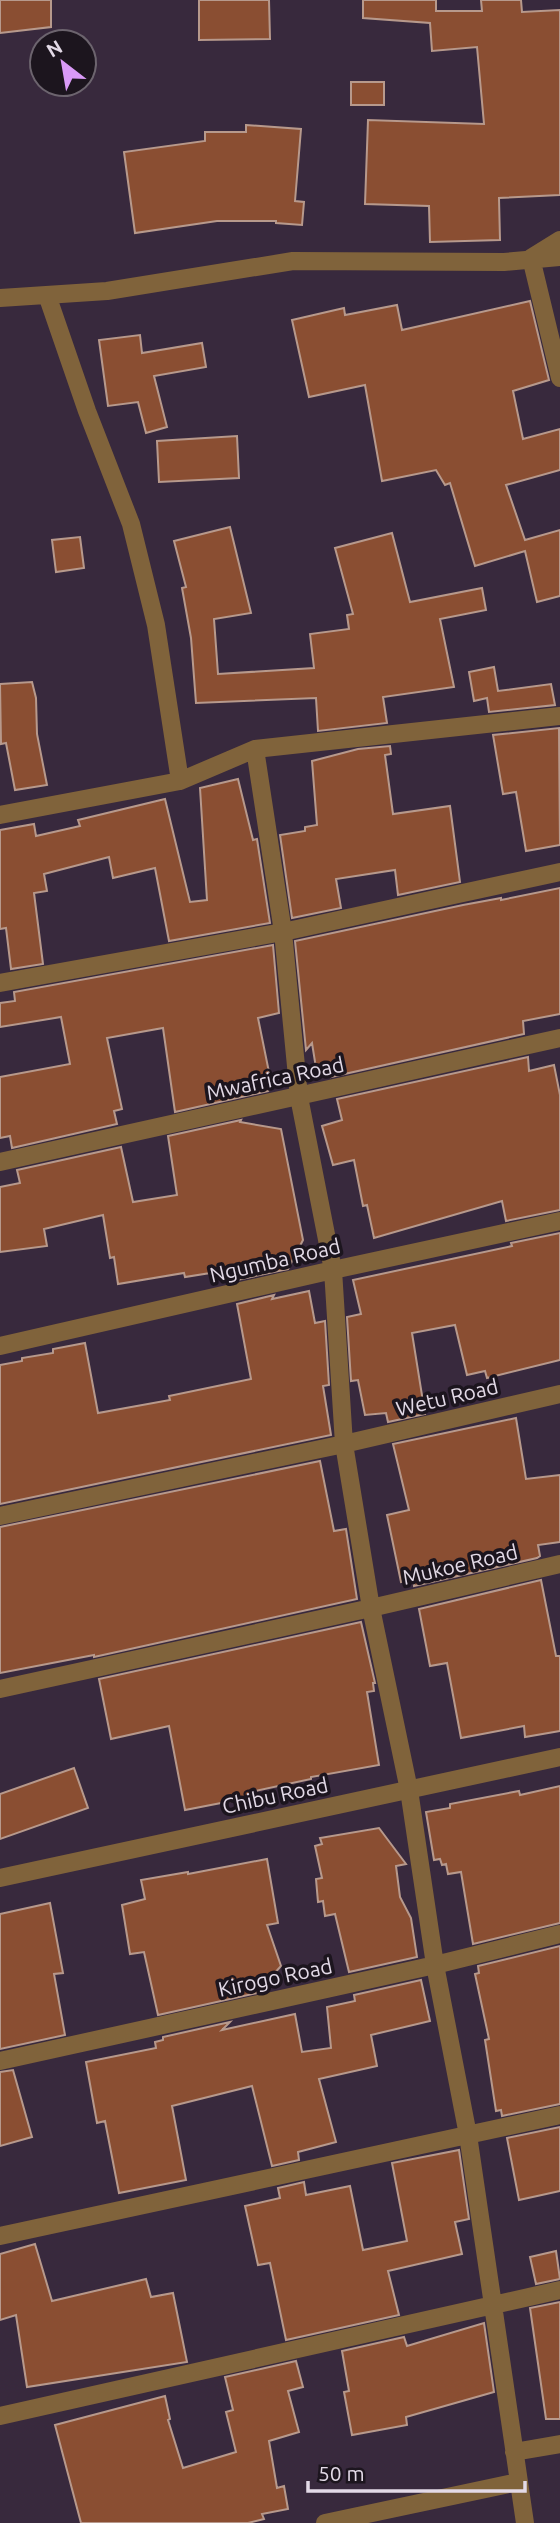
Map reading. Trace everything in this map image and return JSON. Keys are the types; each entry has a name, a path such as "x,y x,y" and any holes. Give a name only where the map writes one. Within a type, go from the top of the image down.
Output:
{"street":[{"path":"531,258 560,240"},
{"path":"0,298 107,291 293,261 504,262 560,257"},
{"path":"531,258 560,378"},
{"path":"47,295 87,411 131,524 156,625 180,781"},
{"path":"0,814 180,781 255,749 560,716"},
{"path":"255,749 283,932 299,1097 333,1270 344,1444 371,1608 409,1790 435,1965 468,2135 525,2523"},
{"path":"0,983 283,932 560,872"},
{"name":"Mwafrica Road","path":"0,1163 560,1038"},
{"name":"Ngumba Road","path":"0,1346 560,1221"},
{"name":"Wetu Road","path":"0,1516 344,1444 560,1394"},
{"name":"Mukoe Road","path":"0,1689 560,1564"},
{"name":"Chibu Road","path":"0,1878 560,1757"},
{"name":"Kirogo Road","path":"0,2061 435,1965 560,1934"},
{"path":"0,2236 560,2115"},
{"path":"0,2416 560,2290"},
{"path":"514,2452 560,2444"},
{"path":"325,2523 518,2482"}],"building":[{"path":"0,0 51,0 51,27 0,33"},
{"path":"199,0 269,0 270,39 199,40"},
{"path":"363,0 436,0 436,11 482,11 481,0 521,0 522,12 560,10 560,195 499,198 500,240 430,242 429,206 365,204 368,120 484,124 477,47 432,51 430,23 363,18"},
{"path":"351,82 384,82 384,105 351,105"},
{"path":"246,125 301,129 295,201 304,202 302,225 276,221 217,221 135,233 124,152 205,141 205,132 246,132"},
{"path":"530,301 549,380 513,391 523,439 560,429 560,470 506,485 525,540 560,530 560,596 537,602 525,551 475,566 450,483 445,485 436,470 382,481 365,385 309,397 292,320 344,308 345,315 397,305 402,330"},
{"path":"140,335 142,353 202,343 206,367 154,376 167,427 146,433 138,402 108,406 99,340"},
{"path":"237,436 239,478 159,482 157,441"},
{"path":"230,527 251,613 214,619 218,674 314,668 310,634 349,629 347,615 353,614 335,548 392,533 410,602 482,588 486,610 440,619 454,687 383,697 387,723 318,731 316,698 196,703 191,638 182,588 186,587 174,541"},
{"path":"80,537 84,568 56,572 52,540"},
{"path":"494,667 498,691 551,684 555,705 489,712 487,698 474,701 469,672"},
{"path":"32,682 36,698 37,734 47,785 15,790 6,743 1,744 0,684"},
{"path":"559,728 560,845 526,851 516,792 503,794 493,735"},
{"path":"390,746 391,754 385,755 393,814 450,806 460,882 398,895 395,870 336,879 341,908 292,918 280,835 305,831 305,827 317,825 312,761 358,749"},
{"path":"238,779 253,840 257,839 270,923 169,941 155,868 113,878 109,857 44,874 47,891 34,893 43,964 11,969 6,928 0,929 0,830 34,824 36,836 80,826 78,820 165,799 190,902 207,900 200,788"},
{"path":"560,888 560,1014 523,1021 524,1034 331,1077 329,1067 316,1068 312,1043 306,1050 295,941 463,905"},
{"path":"273,945 279,1013 258,1018 272,1087 268,1091 175,1112 163,1028 107,1038 122,1109 114,1111 117,1124 12,1148 10,1136 0,1138 0,1077 70,1064 61,1017 0,1027 0,1003 15,1001 14,992"},
{"path":"528,1057 529,1071 554,1065 560,1095 560,1210 506,1221 502,1201 374,1238 367,1205 363,1206 354,1160 333,1165 322,1126 342,1120 337,1099"},
{"path":"241,1120 240,1122 281,1129 303,1240 288,1269 232,1281 229,1270 185,1277 184,1273 118,1284 114,1257 110,1258 103,1215 44,1229 47,1246 0,1252 0,1187 20,1183 17,1170 121,1147 133,1202 177,1195 168,1136"},
{"path":"560,1233 560,1360 487,1378 485,1371 467,1375 455,1325 412,1333 425,1414 388,1422 386,1413 365,1415 358,1380 351,1381 347,1317 361,1314 353,1280"},
{"path":"309,1291 315,1323 325,1321 329,1385 323,1386 331,1435 0,1504 0,1365 53,1353 53,1349 85,1343 98,1413 170,1400 169,1396 251,1379 237,1304 274,1295 272,1299"},
{"path":"516,1418 526,1479 560,1475 560,1542 538,1545 540,1556 537,1558 414,1586 413,1579 401,1582 387,1515 409,1510 393,1444"},
{"path":"320,1461 334,1531 346,1529 357,1599 94,1657 0,1673 0,1527"},
{"path":"541,1580 556,1656 560,1656 560,1731 525,1737 524,1726 461,1738 447,1663 430,1666 419,1609"},
{"path":"361,1622 375,1683 374,1691 367,1692 379,1765 311,1777 251,1792 252,1797 185,1810 169,1726 111,1739 99,1679"},
{"path":"74,1768 88,1808 0,1839 0,1794"},
{"path":"560,1786 560,1923 473,1944 461,1872 448,1874 446,1864 442,1865 440,1859 434,1860 426,1812 450,1808 450,1804 519,1791 520,1795"},
{"path":"379,1828 406,1864 396,1866 400,1897 411,1918 417,1957 349,1972 335,1914 325,1916 323,1901 318,1902 316,1879 322,1878 315,1846 322,1844 320,1838"},
{"path":"267,1859 278,1923 267,1925 281,1966 257,1993 158,2015 144,1952 130,1954 122,1905 145,1899 141,1880"},
{"path":"50,1903 63,1973 54,1974 65,2035 0,2049 0,1914"},
{"path":"560,1946 560,2104 502,2116 501,2110 496,2111 485,2040 489,2039 475,1974 479,1973 478,1966"},
{"path":"421,1980 430,2021 371,2035 377,2066 319,2079 336,2142 298,2152 299,2160 272,2166 252,2086 172,2106 186,2180 119,2193 105,2121 97,2123 86,2062 156,2048 155,2042 163,2040 163,2037 230,2022 222,2030 295,2014 302,2052 331,2048 327,2007 355,2001 354,1995"},
{"path":"13,2070 32,2137 0,2146 0,2072"},
{"path":"560,2127 560,2191 519,2200 507,2138"},
{"path":"459,2150 469,2219 455,2222 462,2254 388,2271 399,2315 286,2340 270,2263 258,2265 245,2206 280,2198 278,2188 304,2182 306,2195 350,2186 363,2250 407,2241 392,2163"},
{"path":"35,2244 52,2301 146,2279 151,2297 173,2293 187,2362 27,2387 16,2315 0,2320 0,2254"},
{"path":"556,2251 560,2279 536,2284 530,2257"},
{"path":"560,2302 560,2419 546,2419 530,2308"},
{"path":"484,2323 494,2392 406,2417 407,2425 352,2435 344,2392 349,2391 342,2351 404,2337 407,2346"},
{"path":"296,2361 303,2387 288,2391 299,2432 269,2441 277,2488 284,2486 288,2509 262,2514 264,2519 248,2523 81,2523 55,2425 165,2396 170,2419 168,2420 183,2468 236,2452 226,2412 233,2410 225,2377"}]}
